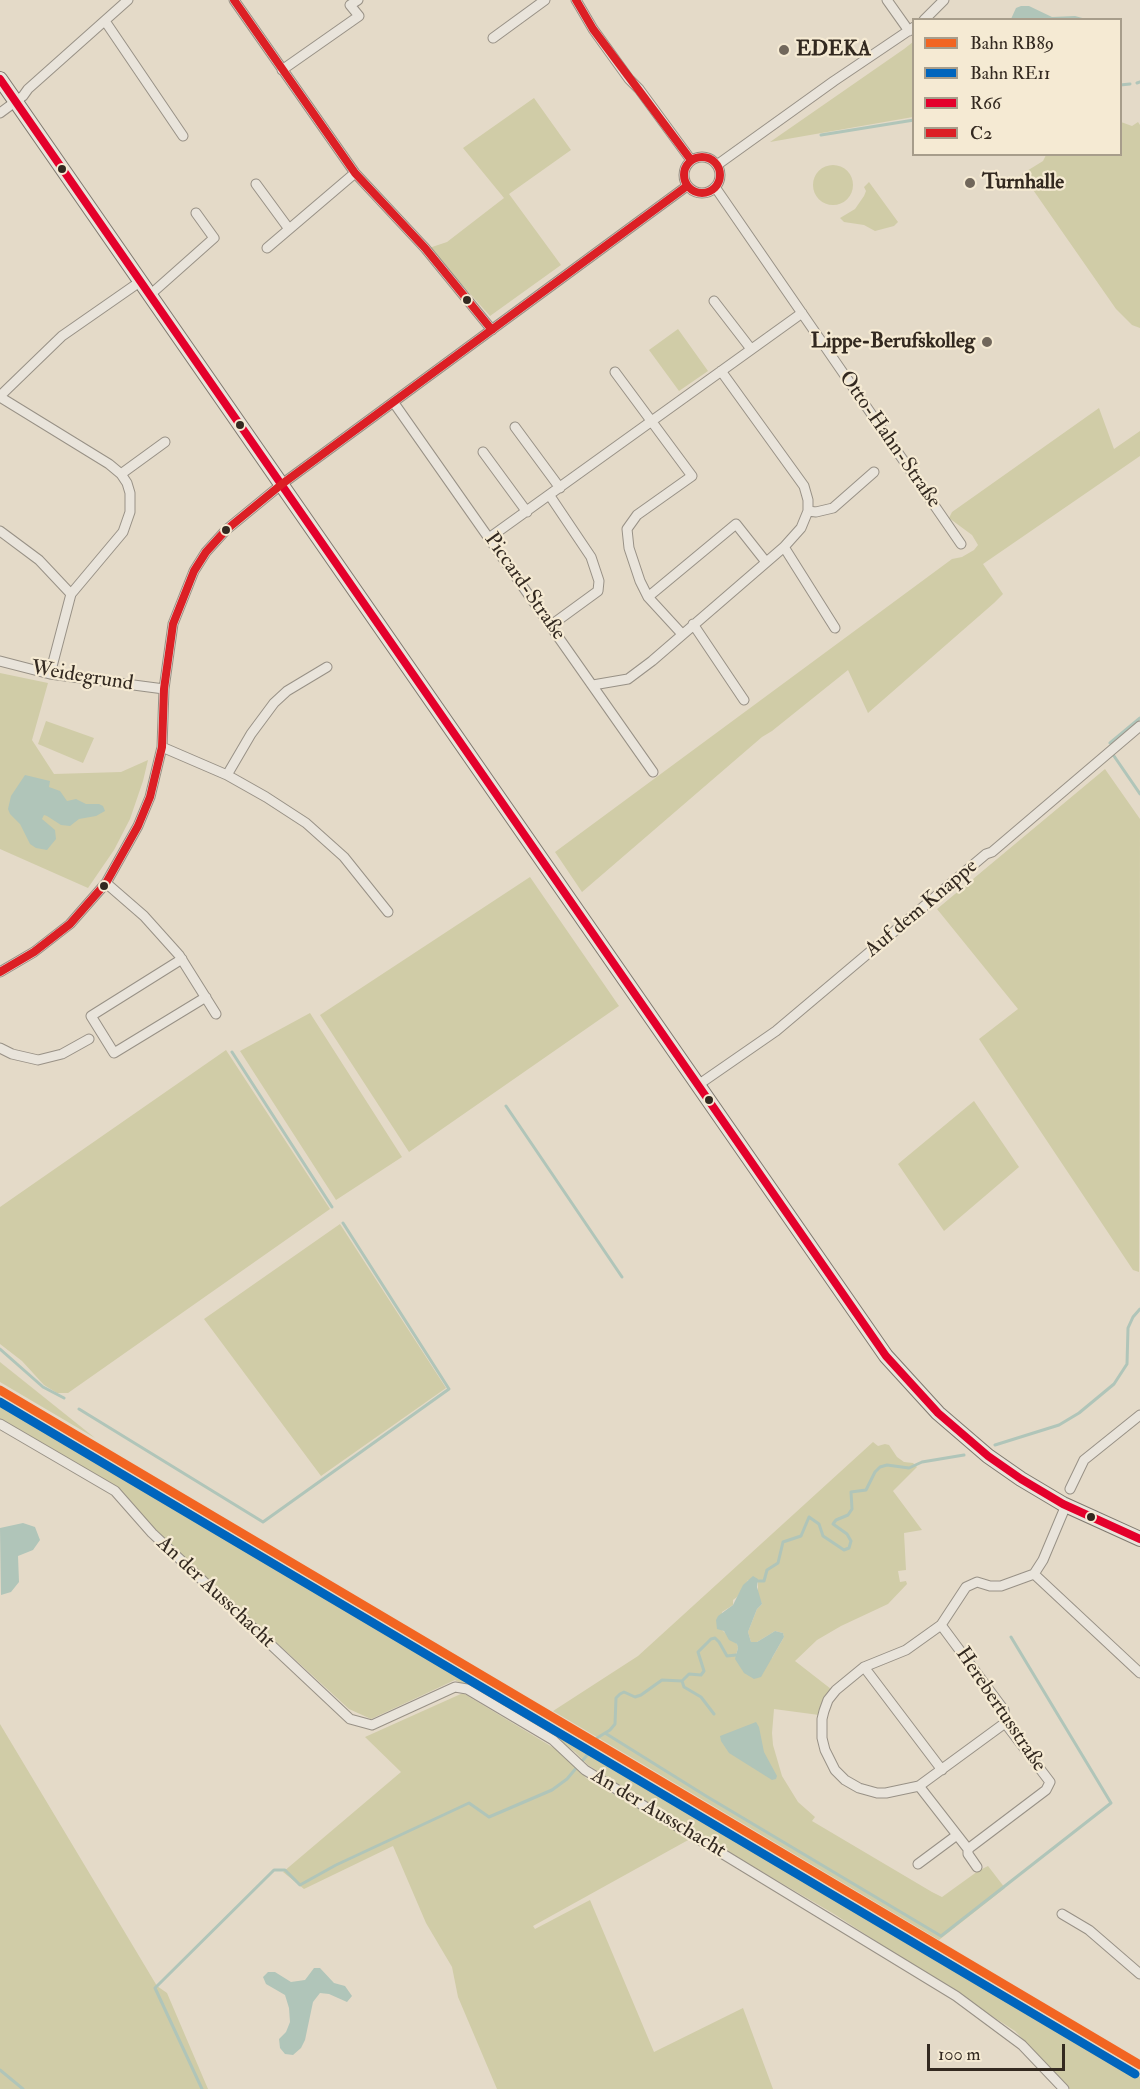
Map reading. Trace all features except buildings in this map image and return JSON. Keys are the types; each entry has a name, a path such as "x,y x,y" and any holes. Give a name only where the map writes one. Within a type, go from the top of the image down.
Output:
{"main road":[{"path":"0,79 886,1356 938,1413 988,1456 1063,1504 1140,1539"}],"street":[{"path":"0,113 16,102 129,0"},
{"path":"234,0 355,173 424,248 492,330"},
{"path":"282,70 359,16 350,5 358,0"},
{"path":"493,38 545,0"},
{"path":"576,0 628,79 639,89 691,160"},
{"path":"717,165 911,29 887,0"},
{"path":"926,18 944,0"},
{"path":"105,21 183,136"},
{"path":"701,156 707,157 717,165 720,178 715,187 701,193 687,186 684,180 684,169 691,160 701,156"},
{"path":"267,248 355,173"},
{"path":"256,184 289,229"},
{"path":"0,972 13,966 58,934 106,883 129,843 153,787 162,747 164,689 173,624 194,571 206,552 226,530 282,484 687,186"},
{"name":"Otto-Hahn-Straße","path":"715,187 961,544"},
{"path":"151,294 214,238 196,213"},
{"path":"50,674 71,594 123,532 130,512 130,493 121,474 110,464 0,396 62,336 141,281"},
{"path":"714,301 751,349"},
{"path":"489,538 802,314"},
{"path":"593,685 628,679 652,661 784,547 801,528 808,511 804,486 721,371"},
{"path":"615,372 692,476 637,515 627,529 629,548 648,597 682,634"},
{"name":"Piccard-Straße","path":"394,403 652,772"},
{"path":"515,427 560,488"},
{"path":"121,474 165,442"},
{"path":"483,452 527,512"},
{"path":"808,511 816,512 833,508 874,472"},
{"path":"549,496 591,557 599,581 598,591 550,626"},
{"path":"648,597 736,524 766,562"},
{"path":"0,531 39,560 71,594"},
{"path":"784,547 835,628"},
{"path":"693,624 744,700"},
{"name":"Weidegrund","path":"0,661 50,674 164,689"},
{"path":"227,775 251,734 274,704 287,691 327,667"},
{"name":"Auf dem Knappe","path":"698,1085 776,1031 1140,726"},
{"path":"162,747 227,775 306,823 344,857 388,912"},
{"path":"106,883 144,916 182,959 216,1014"},
{"path":"182,959 91,1016 114,1053 206,997"},
{"path":"0,1048 12,1054 38,1060 62,1054 89,1039"},
{"path":"1070,1489 1084,1460 1140,1415"},
{"name":"An der Ausschacht","path":"0,1424 115,1491 152,1533 350,1719 372,1725 455,1687 467,1689 553,1740 585,1770 956,1996 1022,2045 1064,2089"},
{"path":"1063,1504 1064,1510 1043,1560 1034,1574 1140,1674"},
{"name":"Herebertusstraße","path":"920,1786 877,1793 859,1788 845,1780 830,1761 822,1738 824,1711 836,1690 864,1667 906,1650 941,1625 966,1587 977,1582 990,1586 1001,1586 1034,1574"},
{"name":"Herebertusstraße","path":"941,1625 1004,1710 1005,1723 1050,1782 1046,1790 968,1849"},
{"path":"864,1667 942,1770"},
{"path":"977,1867 968,1854 968,1849 920,1786 1005,1723"},
{"path":"918,1864 957,1835"},
{"path":"1062,1914 1089,1930 1140,1974"}],"shaded area":[{"path":"1029,6 1052,17 1082,18 1011,18 1016,8"},
{"path":"912,43 912,117 770,142"},
{"path":"534,98 571,150 509,194 561,265 490,316 429,248 447,242 504,198 463,148"},
{"path":"1122,122 1132,126 1138,122 1140,125 1140,328 1132,325 1116,309 1022,174 1043,161 1046,156 1122,156"},
{"path":"833,165 847,171 853,185 847,199 833,205 819,199 813,185 819,171"},
{"path":"869,182 898,222 894,226 875,231 864,225 844,222 840,218 855,209 864,196 866,191 864,187"},
{"path":"678,329 708,371 679,391 649,350"},
{"path":"1099,408 1114,449 1140,431 1140,456 983,564 1003,594 994,603 868,713 848,670 762,737 582,892 555,852 952,559 962,557 974,550 978,545 972,535 949,518 952,512"},
{"path":"0,673 48,683 32,740 54,774 121,772 148,760 130,819 114,850 88,888 0,849"},
{"path":"46,721 94,738 83,763 38,744"},
{"path":"1105,769 1140,819 1139,1272 1133,1270 979,1039 1018,1009 937,909"},
{"path":"25,775 50,781 49,787 60,791 67,801 76,799 86,804 99,804 105,811 96,816 79,819 70,826 61,825 44,815 42,819 55,830 56,839 47,850 36,848 30,844 20,824 8,809 11,796"},
{"path":"530,877 619,1006 409,1152 320,1015"},
{"path":"310,1013 402,1157 336,1200 240,1051"},
{"path":"226,1050 330,1209 68,1393 57,1393 44,1385 22,1361 0,1344 0,1207"},
{"path":"974,1101 1019,1167 944,1231 898,1164"},
{"path":"340,1224 446,1388 321,1476 204,1319"},
{"path":"0,1362 95,1438 0,1382"},
{"path":"0,1402 1140,2077 1140,2089 1070,2089 1015,2031 834,1914 686,1827 588,1765 554,1737 455,1680 371,1719 349,1709 155,1531 118,1488 0,1419"},
{"path":"873,1442 878,1446 889,1445 897,1457 917,1467 893,1491 922,1530 904,1533 906,1570 898,1571 900,1582 906,1581 907,1584 888,1604 817,1640 795,1661 831,1689 819,1715 774,1709 773,1745 782,1776 798,1802 815,1817 812,1821 942,1897 988,1866 1005,1888 939,1940 553,1711 638,1656","holes":["748,1580 758,1581 758,1595 762,1604 757,1609 748,1632 751,1642 757,1642 775,1631 783,1633 784,1637 772,1658 736,1655 737,1644 721,1629 722,1612 733,1605 733,1600"]},
{"path":"23,1523 35,1527 40,1540 33,1550 18,1556 19,1582 11,1592 1,1595 0,1528"},
{"path":"753,1576 758,1579 757,1587 762,1604 757,1609 748,1632 751,1642 757,1642 775,1631 783,1633 784,1637 761,1677 754,1679 744,1673 735,1659 737,1644 729,1640 724,1631 717,1629 716,1620 733,1605 743,1585"},
{"path":"463,1693 572,1759 586,1778 690,1839 533,1926 535,1929 590,1900 654,2052 743,2008 773,2089 497,2089 458,1997 452,1967 426,1923 393,1846 304,1889 283,1872 401,1772 365,1737"},
{"path":"756,1722 764,1752 777,1776 776,1779 772,1780 729,1753 721,1741 720,1736"},
{"path":"0,1724 157,1986 167,1993 208,2089 0,2089"},
{"path":"314,1968 320,1968 334,1983 345,1986 352,1996 347,2002 329,1994 320,1993 313,2002 305,2040 301,2048 293,2055 285,2054 280,2048 279,2039 286,2032 290,2022 289,2008 285,1995 266,1984 263,1977 268,1972 275,1972 291,1982 305,1980"}],"waterway":[{"path":"1122,85 1130,84"},
{"path":"821,135 912,120"},
{"path":"1110,743 1140,718"},
{"path":"1114,756 1140,794"},
{"path":"232,1052 332,1207"},
{"path":"506,1106 622,1277"},
{"path":"79,1409 263,1522 449,1389 343,1223"},
{"path":"995,1445 1059,1425 1079,1413 1114,1384 1127,1364 1128,1328 1140,1309"},
{"path":"0,1349 43,1387 64,1398"},
{"path":"758,1581 764,1581 767,1570 778,1563 783,1542 801,1536 809,1517 819,1524 823,1536 844,1550 849,1548 851,1541 847,1534 833,1524 836,1520 848,1515 852,1509 851,1492 866,1490 880,1467 887,1465 909,1468 922,1462 964,1455"},
{"path":"605,1733 941,1936 1111,1803 1011,1637"},
{"path":"597,1738 615,1724 616,1698 620,1694 624,1692 635,1697 662,1680 682,1681 689,1674 701,1675 704,1671 698,1652 711,1639 715,1638 719,1642 727,1656 736,1655"},
{"path":"682,1681 684,1687 701,1697 714,1714"},
{"path":"202,2089 155,1988 274,1870 285,1870 300,1885 336,1865 469,1803 489,1817 552,1790 567,1779 588,1754"},
{"path":"0,2070 23,2089"}],"rail line":[{"name":"RB89","path":"0,1390 1140,2065"},
{"name":"RE11","path":"0,1402 1135,2074"}],"transit line":[{"name":"C2","path":"234,0 355,173 425,248 492,330"},
{"name":"C2","path":"576,0 593,29 691,160"},
{"name":"R66","path":"0,79 886,1356 938,1413 988,1456 1063,1504 1140,1539"},
{"name":"C2","path":"702,157 715,162 720,175 715,188 702,193 689,188 684,175 689,162 702,157"},
{"name":"C2","path":"0,972 34,952 70,924 106,883 138,826 150,797 162,747 164,689 173,624 194,571 206,552 226,530 282,484 687,186"}],"place":[{"name":"EDEKA","path":"784,50"},
{"name":"Turnhalle","path":"970,183"},
{"name":"Lippe-Berufskolleg","path":"987,342"}]}
